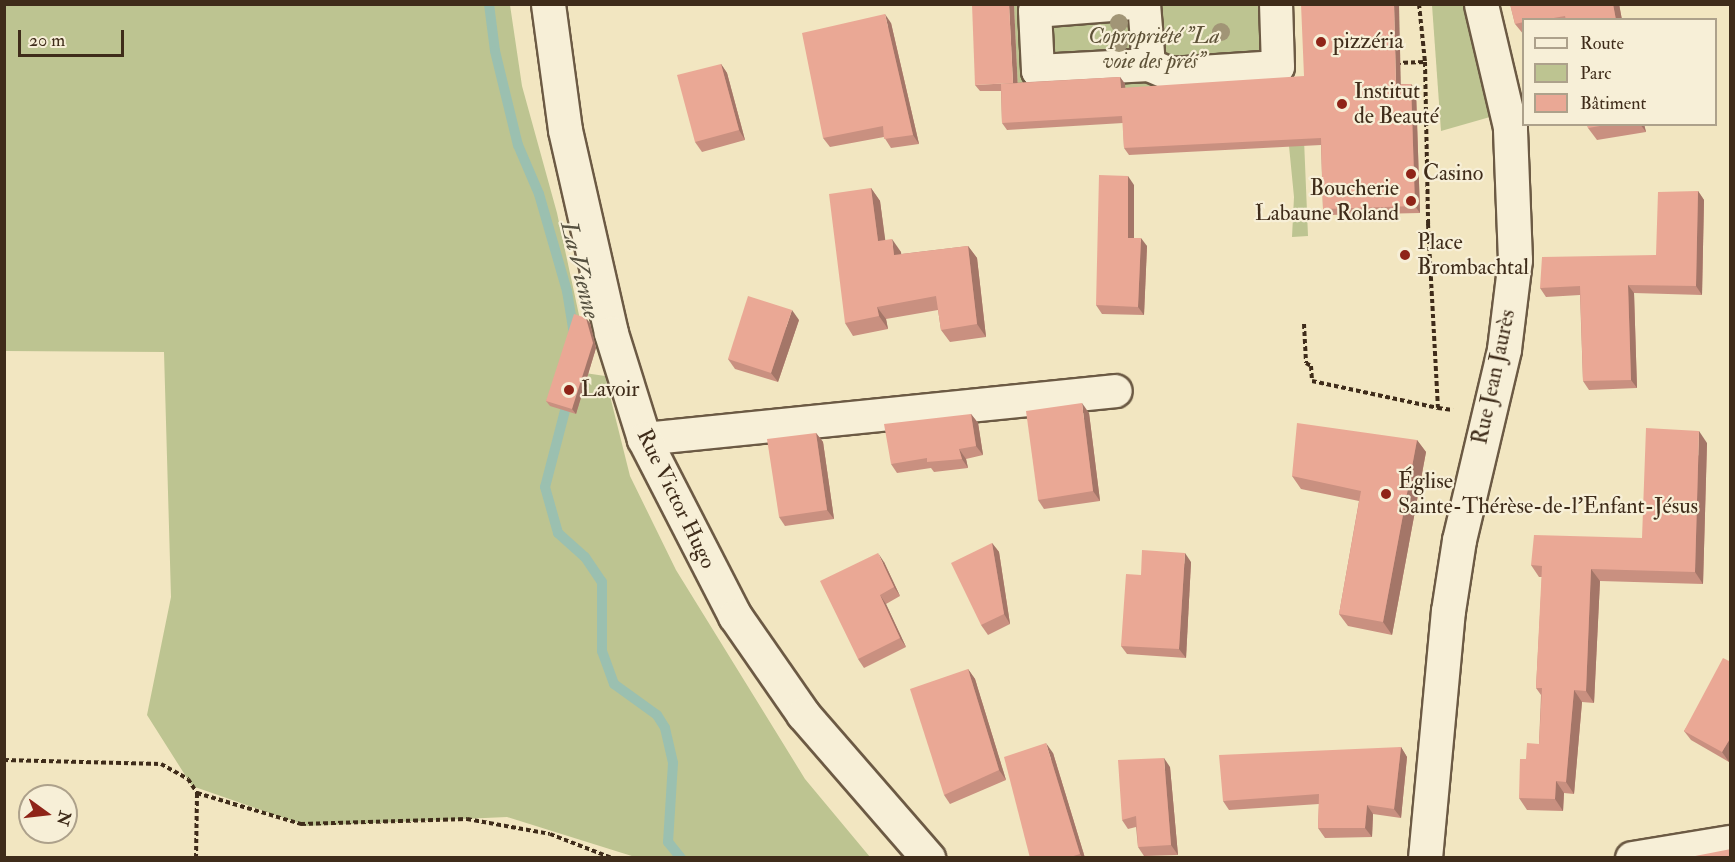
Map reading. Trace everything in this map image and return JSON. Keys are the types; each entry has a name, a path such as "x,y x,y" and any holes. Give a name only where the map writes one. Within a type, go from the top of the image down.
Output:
{"street":[{"name":"Rue Victor Hugo","path":"548,4 568,142 611,333 644,439 735,615 803,714 928,858"},
{"path":"1124,4 1035,11 1038,71 1149,66 1170,74 1278,67 1276,4"},
{"path":"1144,4 1149,66"},
{"name":"Rue Jean Jaurès","path":"1425,858 1448,611 1459,540 1504,348 1515,260 1510,127 1481,4"},
{"path":"644,439 1116,391"},
{"path":"1632,858 1731,842"}],"path":[{"path":"1419,4 1425,62 1428,224 1438,408"},
{"path":"1390,63 1425,62"},
{"path":"1305,324 1306,363 1311,366 1312,381 1462,411"},
{"path":"4,760 161,764 188,779 197,793 196,858"},
{"path":"197,793 301,824 467,819 550,834 612,858"}],"green space":[{"path":"5,5 510,5 522,86 557,213 587,352 585,373 605,376 630,476 676,570 805,779 870,857 635,857 507,817 307,826 192,786 147,715 171,597 164,352 5,351"},
{"name":"Copropriété \"La voie des prés\"","path":"1014,5 1289,5 1290,79 1302,91 1308,236 1292,237 1294,197 1289,146 1126,95 1124,82 1018,90"},
{"path":"1432,5 1468,5 1497,115 1441,131"}],"building":[{"path":"972,4 1009,4 1013,83 975,85"},
{"path":"1301,4 1394,4 1396,85 1411,84 1415,206 1323,209 1321,138 1124,148 1122,116 1002,123 1001,84 1120,77 1121,88 1304,76"},
{"path":"1510,4 1613,4 1616,18 1566,18 1565,16 1522,18 1522,22 1515,24"},
{"path":"885,14 913,135 884,139 883,126 823,138 802,33"},
{"path":"721,64 739,130 695,142 677,75"},
{"path":"1099,175 1128,176 1128,238 1141,238 1138,307 1096,305"},
{"path":"871,188 878,241 892,239 894,255 968,246 977,324 941,330 936,296 877,307 879,316 845,323 829,194"},
{"path":"1698,191 1696,286 1628,285 1631,380 1583,381 1580,286 1540,288 1542,257 1656,255 1658,192"},
{"path":"748,296 792,310 771,373 728,359"},
{"path":"574,314 586,318 593,343 572,409 546,401"},
{"path":"1082,403 1093,491 1038,500 1026,411"},
{"path":"971,414 976,446 959,449 962,459 927,462 927,458 891,464 884,424"},
{"path":"1297,423 1417,440 1383,622 1339,614 1361,491 1292,476"},
{"path":"1646,428 1699,431 1695,572 1591,569 1586,691 1574,690 1566,782 1556,781 1555,799 1519,798 1520,759 1526,759 1527,743 1539,744 1542,688 1536,688 1542,566 1531,565 1534,535 1642,538"},
{"path":"816,433 827,510 779,517 767,439"},
{"path":"992,543 1004,614 981,625 951,563"},
{"path":"1142,550 1185,553 1179,649 1121,646 1126,574 1141,575"},
{"path":"878,553 894,587 880,595 900,638 858,659 820,581"},
{"path":"1723,658 1731,662 1731,737 1722,752 1684,731"},
{"path":"968,669 999,770 944,795 910,689"},
{"path":"1046,743 1080,854 1067,858 1030,858 1004,757"},
{"path":"1401,747 1394,809 1367,805 1365,828 1318,828 1319,794 1223,801 1219,755"},
{"path":"1164,758 1171,845 1138,847 1136,816 1122,820 1118,760"},
{"path":"1731,849 1731,858 1685,858"}],"waterway":[{"name":"La Vienne","path":"489,4 495,51 518,145 539,194 567,291 574,334"},
{"name":"La Vienne","path":"568,399 545,487 558,533 585,557 602,582 602,651 614,684 657,715 665,728 673,763 668,842 681,858"}],"place":[{"name":"pizzéria","path":"1321,42"},
{"name":"Institut de Beauté","path":"1342,104"},
{"name":"Casino","path":"1411,174"},
{"name":"Boucherie Labaune Roland","path":"1411,201"},
{"name":"Place Brombachtal","path":"1405,255"},
{"name":"Lavoir","path":"569,390"},
{"name":"Église Sainte-Thérèse-de-l'Enfant-Jésus","path":"1386,494"}]}
